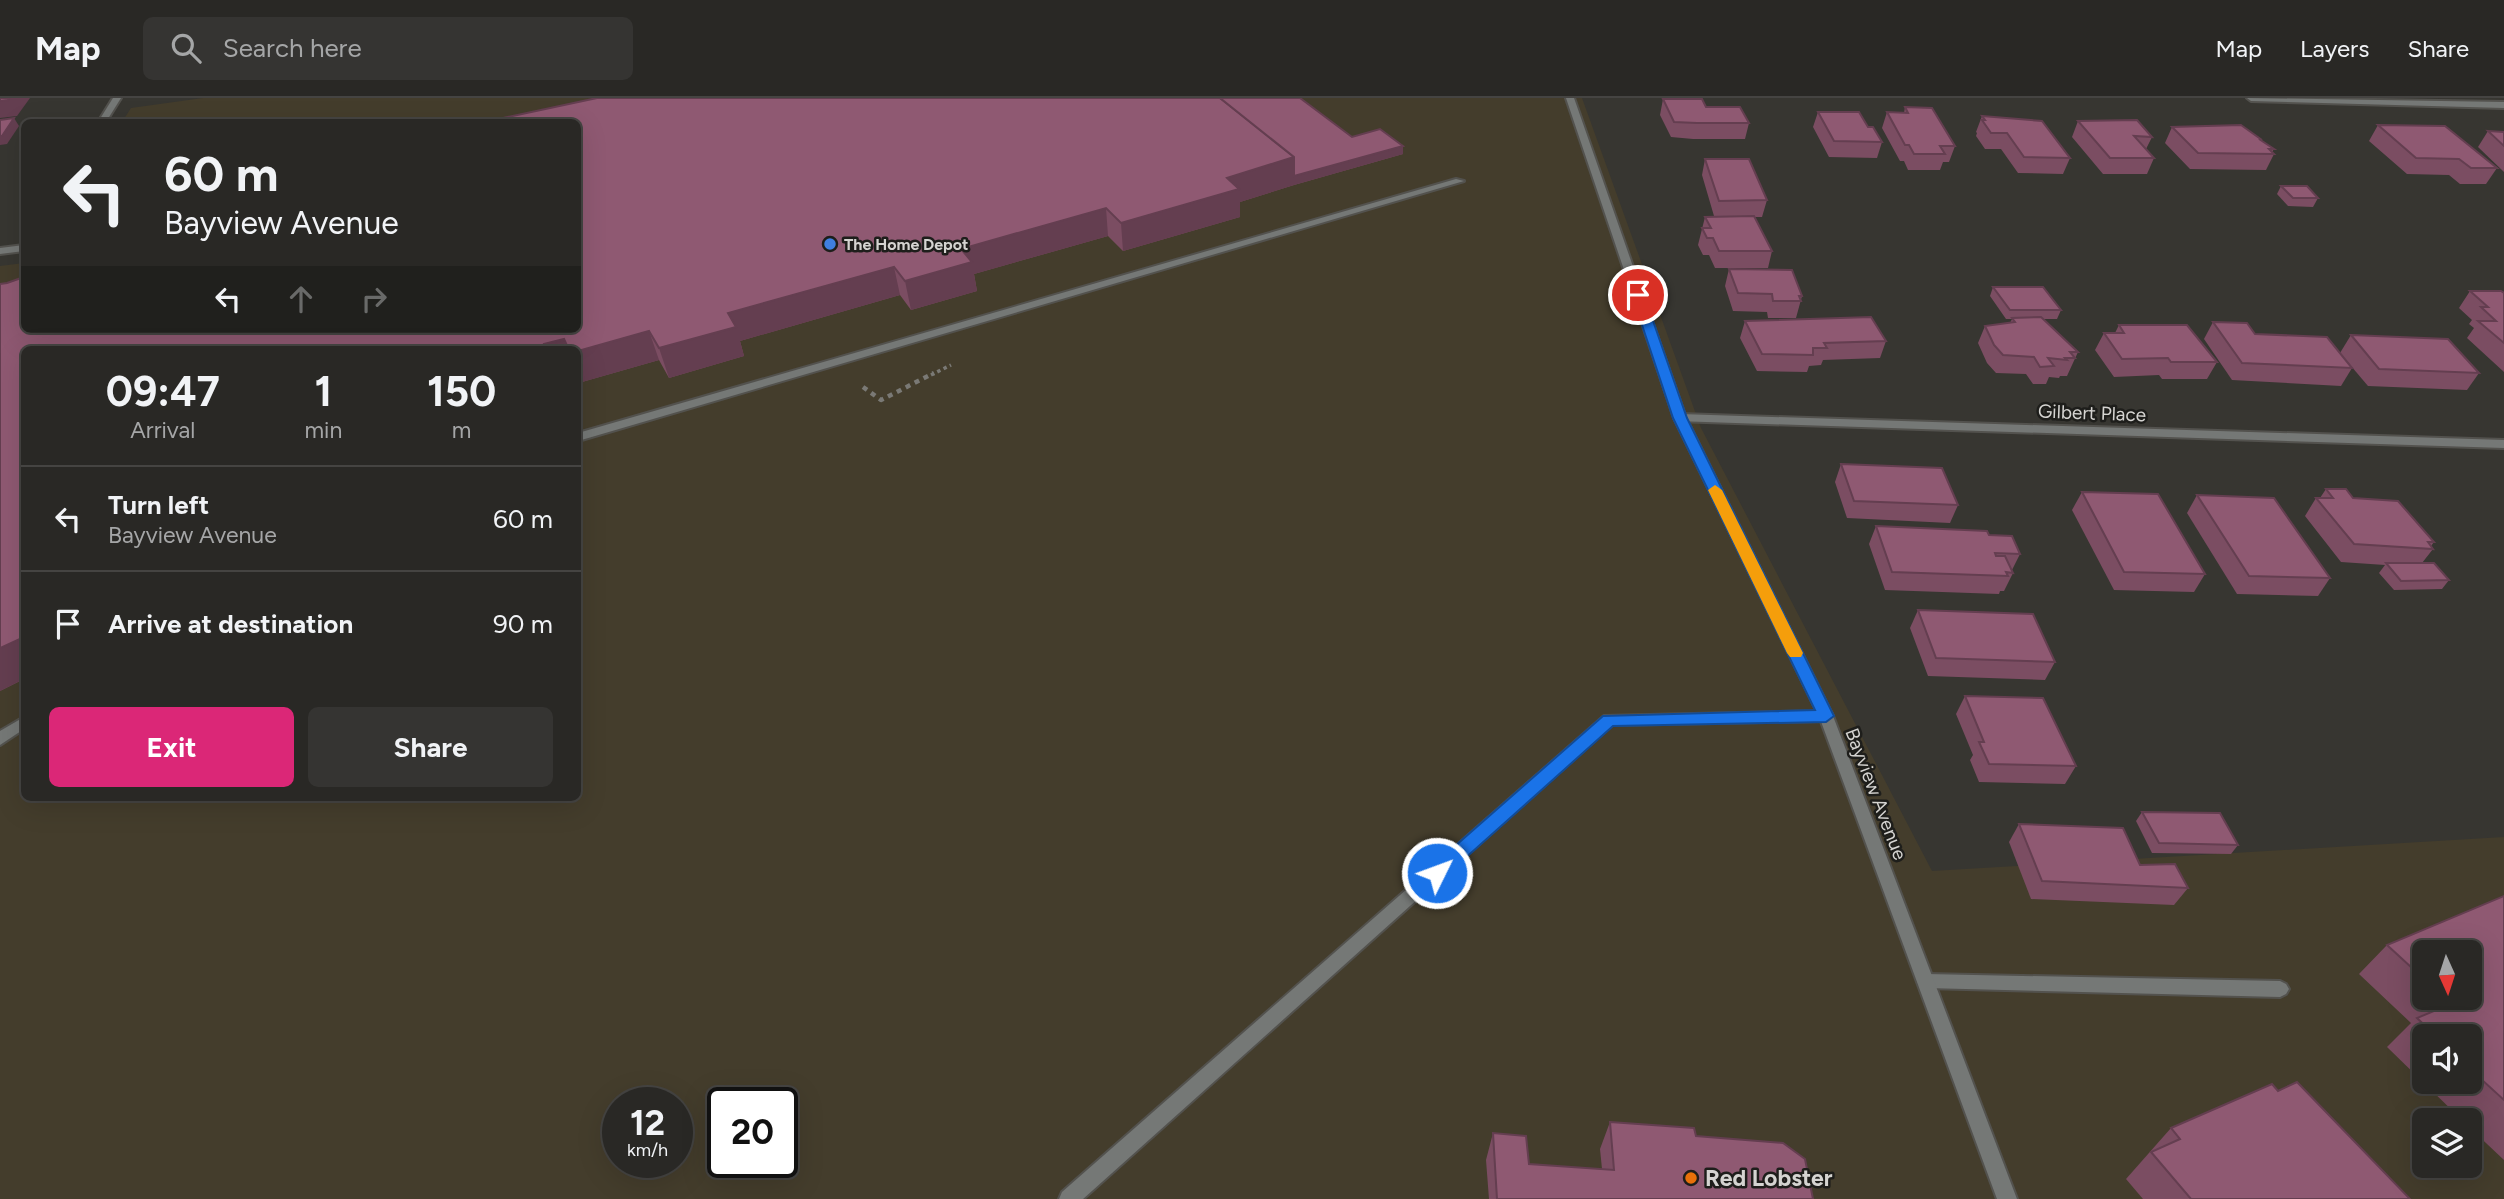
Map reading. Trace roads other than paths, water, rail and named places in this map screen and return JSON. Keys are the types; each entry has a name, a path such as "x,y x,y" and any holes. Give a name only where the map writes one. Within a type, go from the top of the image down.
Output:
{"street":[{"path":"104,119 117,98"},
{"name":"Bayview Avenue","path":"1570,98 1680,418 1826,716 2007,1199"},
{"path":"2251,98 2504,104"},
{"path":"581,436 1459,181"},
{"path":"0,251 21,248"},
{"name":"Gilbert Place","path":"1680,418 2504,444"},
{"path":"1069,1199 1609,720 1826,716"},
{"path":"0,739 21,724"},
{"path":"1926,981 2280,989"}],"place":[{"name":"The Home Depot","path":"830,244"},
{"name":"Red Lobster","path":"1691,1178"}]}
